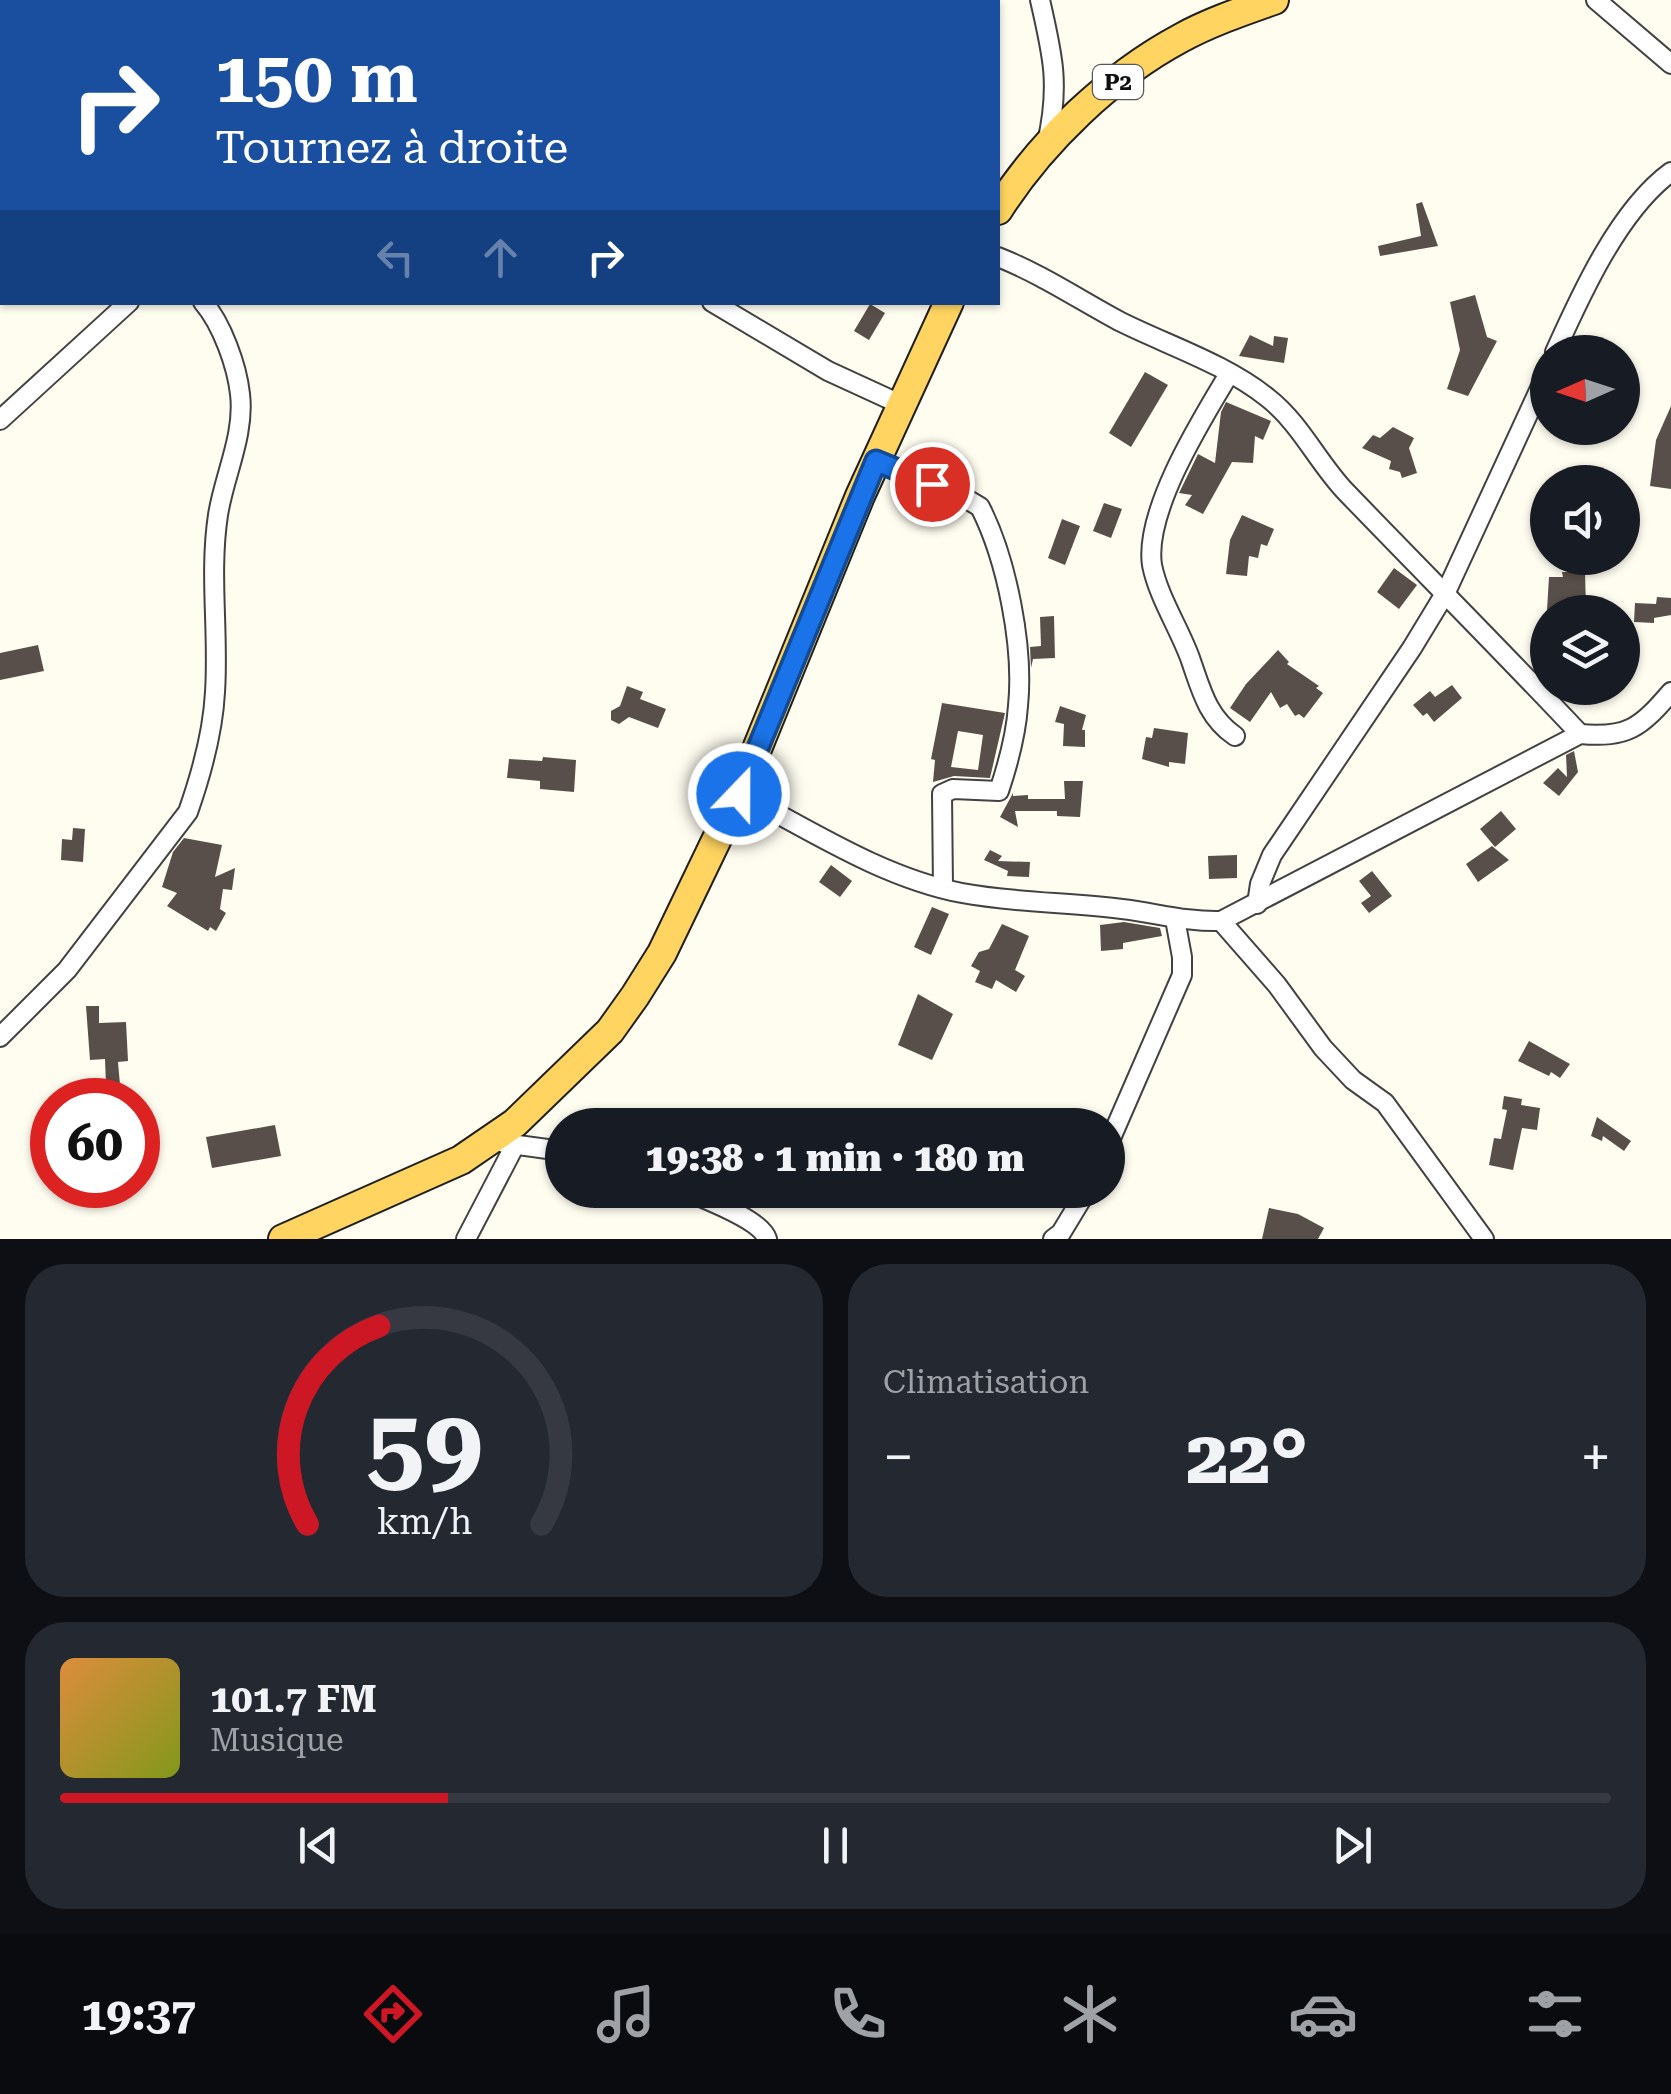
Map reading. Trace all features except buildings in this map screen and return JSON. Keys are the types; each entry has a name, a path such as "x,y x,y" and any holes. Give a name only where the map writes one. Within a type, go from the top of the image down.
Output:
{"main road":[{"name":"P2","path":"1000,207 1046,144 1106,90 1180,38 1274,0"},
{"path":"283,1239 502,1143 515,1124 610,1031 662,953 739,794 876,461 948,305"}],"street":[{"path":"1040,0 1056,76 1056,105 1046,144"},
{"path":"1596,0 1671,64"},
{"path":"1563,335 1602,259 1648,190 1671,172"},
{"path":"1000,258 1054,282 1118,320 1269,398 1301,432 1342,488 1580,734"},
{"path":"0,420 126,305"},
{"path":"0,1037 67,970 188,812 195,791 214,706 214,552 218,515 241,406 236,372 205,305"},
{"path":"717,305 828,371 902,405"},
{"path":"1229,374 1178,462 1151,551 1153,570 1203,698 1220,726 1236,736"},
{"path":"1258,904 1260,884 1272,855 1446,592 1530,410"},
{"path":"876,461 980,507 1012,612 1018,705 1010,756 998,790 953,790 942,794 935,886"},
{"path":"739,794 885,868 935,886 1020,900 1124,909 1174,920 1220,920 1258,904 1346,853 1580,734 1604,736 1633,731 1671,692"},
{"path":"1124,1108 1182,976 1174,920"},
{"path":"1220,920 1278,985 1322,1048 1353,1080 1385,1103 1484,1239"},
{"path":"466,1239 502,1143 545,1149"},
{"path":"717,1208 766,1235 787,1239"},
{"path":"1053,1239 1076,1208"}],"route":[{"path":"739,794 876,461 932,484"}]}
